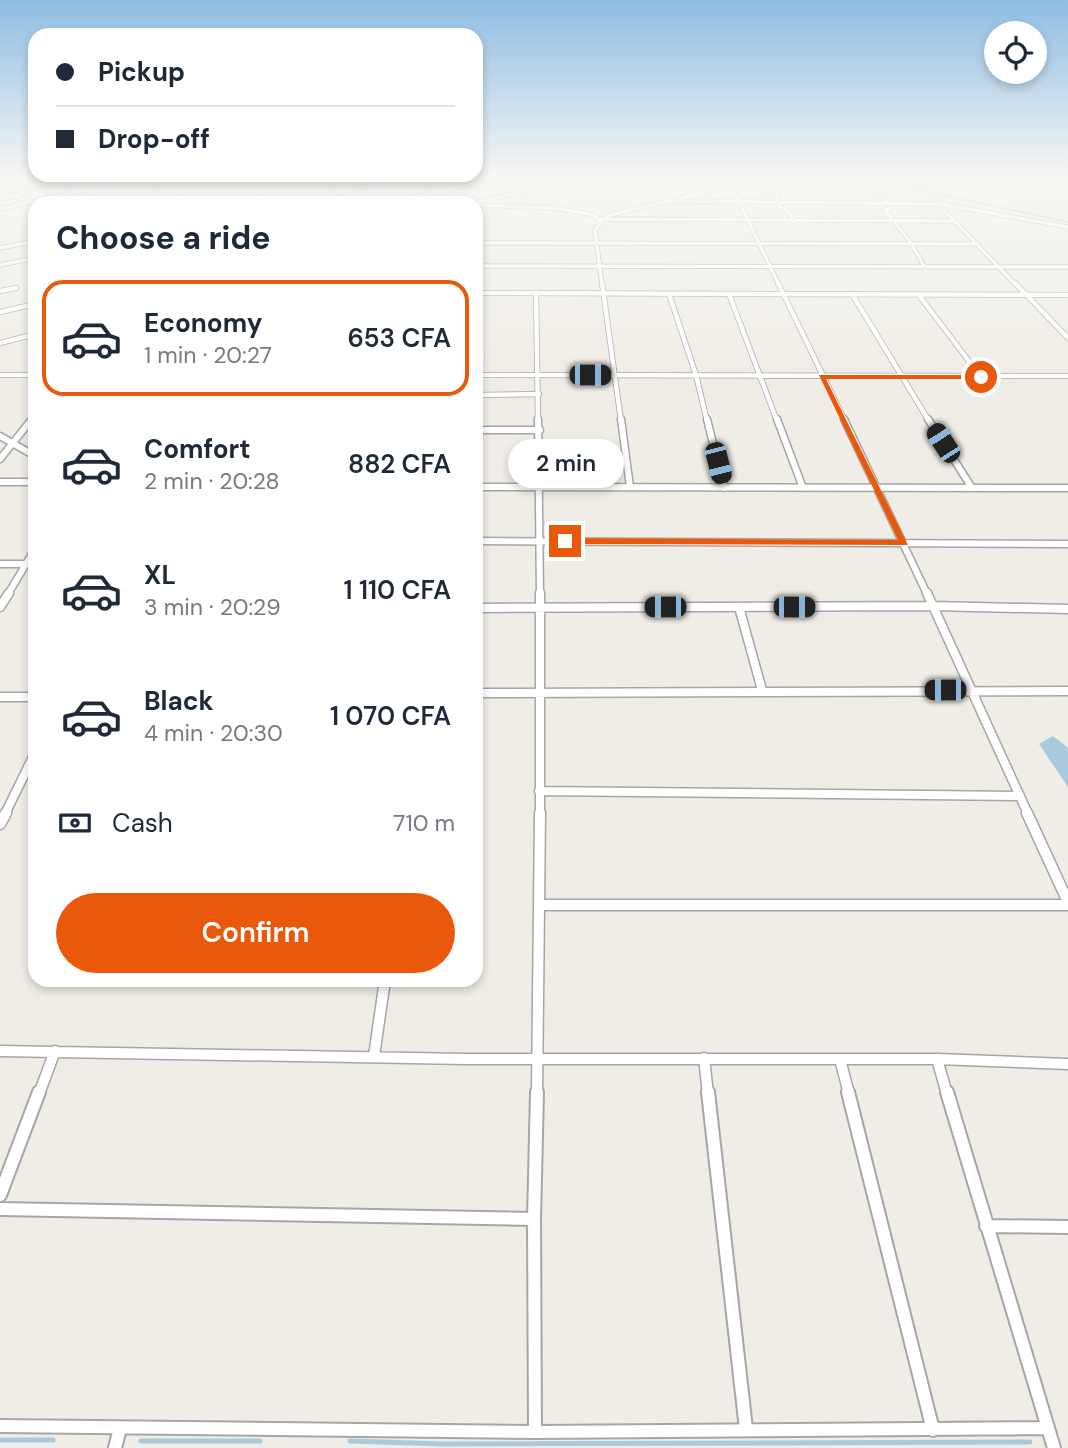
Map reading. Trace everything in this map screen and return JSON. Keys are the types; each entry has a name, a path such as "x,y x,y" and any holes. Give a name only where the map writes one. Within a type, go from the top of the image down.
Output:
{"street":[{"path":"597,245 630,487"},
{"path":"539,905 1068,903 904,543 760,245"},
{"path":"912,245 924,266"},
{"path":"979,245 1068,338"},
{"path":"5,258 10,263"},
{"path":"0,265 28,259"},
{"path":"483,266 1068,267"},
{"path":"0,291 16,288"},
{"path":"483,293 1068,295"},
{"path":"535,1432 534,1219 541,692 540,430 536,293"},
{"path":"669,294 696,375 724,488"},
{"path":"729,294 803,488"},
{"path":"852,294 900,376 972,488"},
{"path":"918,294 981,377"},
{"path":"0,312 28,306"},
{"path":"0,343 28,336"},
{"path":"0,375 28,375"},
{"path":"483,375 1068,376"},
{"path":"483,394 539,394"},
{"path":"0,459 28,425"},
{"path":"483,430 540,430"},
{"path":"0,436 28,452"},
{"path":"0,482 28,482"},
{"path":"483,487 1068,488"},
{"path":"483,541 1068,544"},
{"path":"0,607 28,561"},
{"path":"0,564 26,564"},
{"path":"483,608 932,606 1068,609"},
{"path":"739,607 762,691"},
{"path":"483,692 1068,691"},
{"path":"0,697 28,696"},
{"path":"0,824 28,767"},
{"path":"539,790 1020,796"},
{"path":"374,1056 384,987"},
{"path":"0,1051 536,1059 937,1059 1068,1064"},
{"path":"0,1195 55,1051"},
{"path":"704,1058 746,1429"},
{"path":"840,1059 933,1430"},
{"path":"937,1059 1054,1448"},
{"path":"0,1209 534,1219"},
{"path":"986,1226 1068,1227"},
{"path":"0,1426 535,1432 1047,1428"},
{"path":"115,1448 120,1428"}],"water":[{"path":"1053,736 1068,748 1068,787 1039,744"}],"waterway":[{"path":"0,1440 53,1440"},
{"path":"141,1441 260,1441"},
{"path":"350,1441 443,1444 1030,1442"}],"route":[{"path":"565,541 904,543 822,376 981,377"}]}
